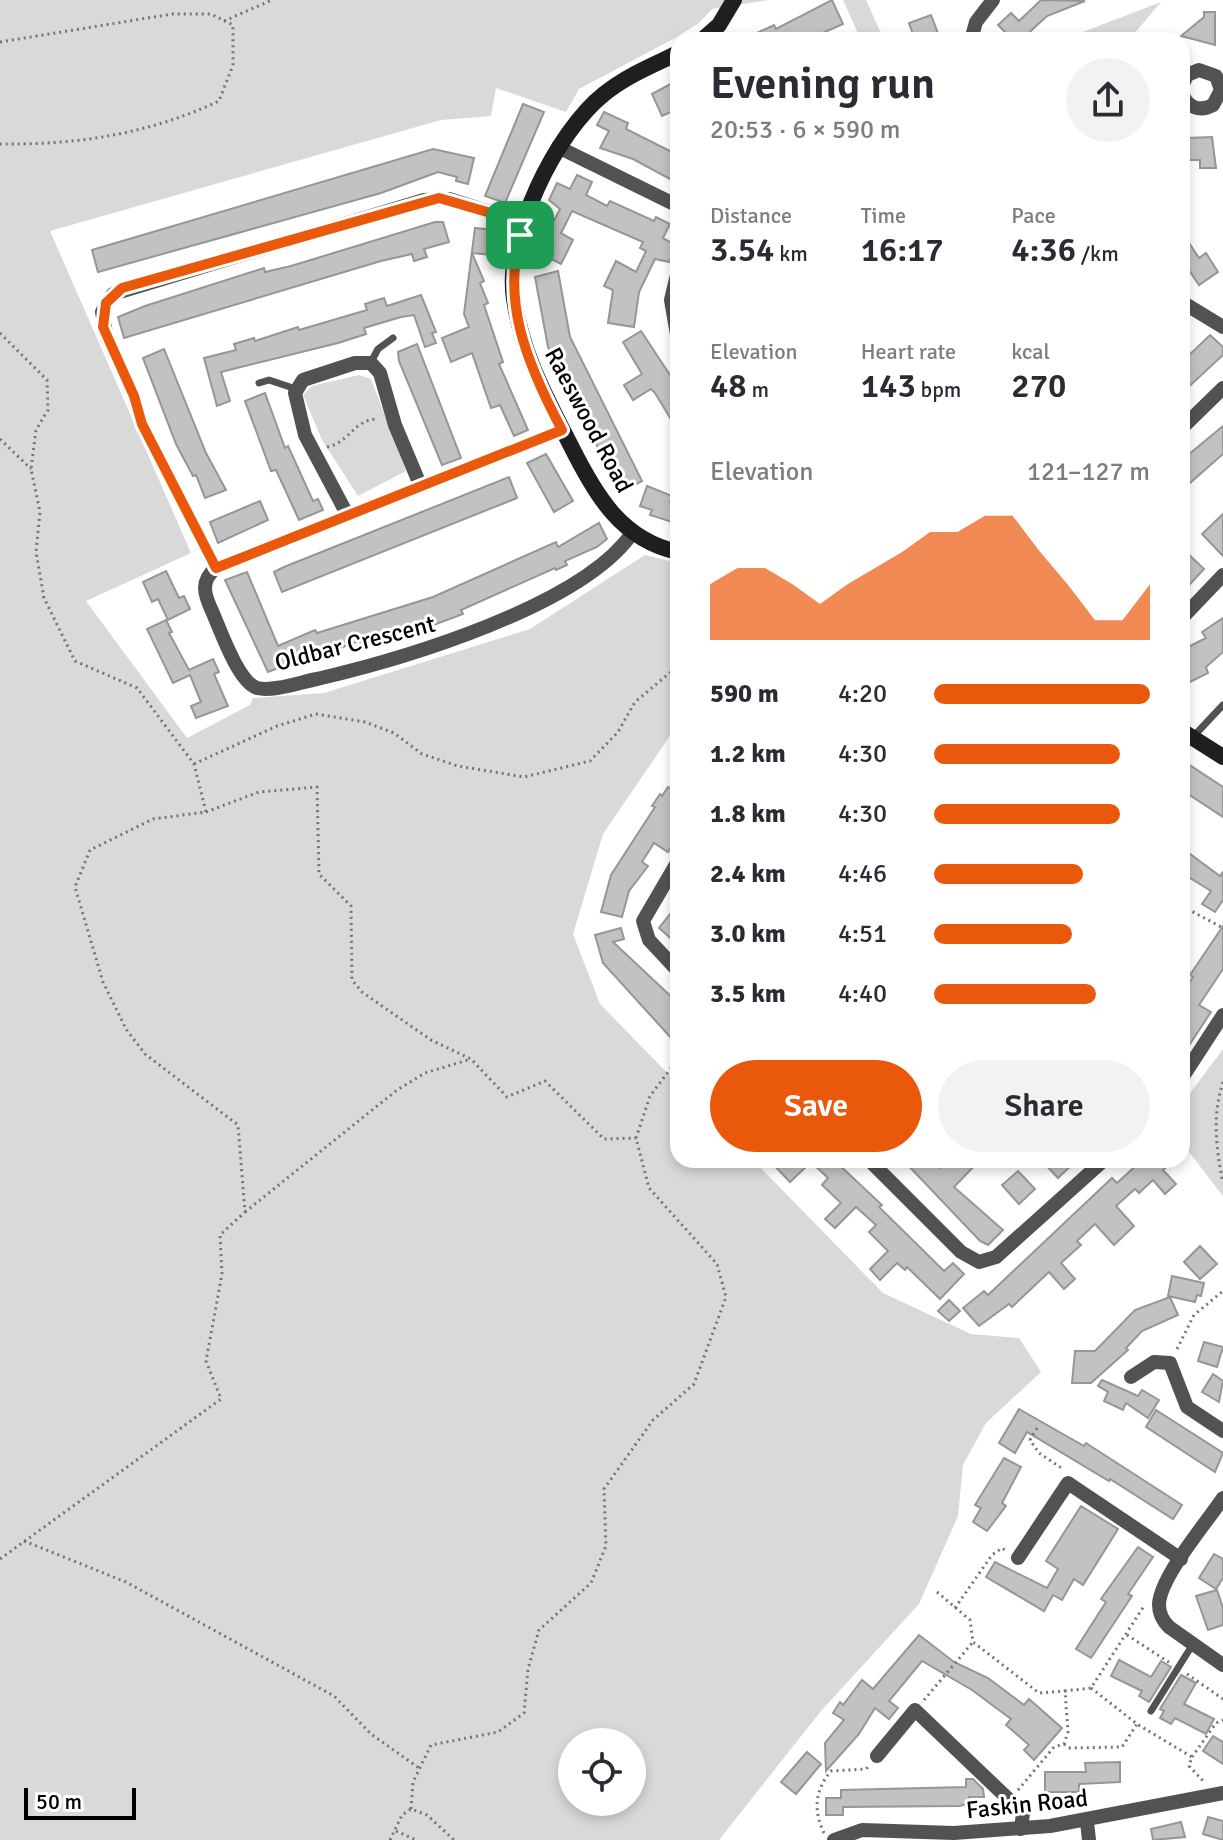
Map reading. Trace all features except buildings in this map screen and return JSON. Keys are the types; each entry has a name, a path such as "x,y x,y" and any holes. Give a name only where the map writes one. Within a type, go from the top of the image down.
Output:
{"street":[{"path":"711,32 734,0"},
{"path":"973,32 976,22 993,0"},
{"name":"Raeswood Road","path":"670,57 603,94 558,147 525,223 515,261 513,296 527,357 562,430 604,505 633,532 652,544 670,550"},
{"path":"1190,75 1208,71 1220,83 1218,109 1200,109 1190,105"},
{"path":"558,147 670,202"},
{"path":"525,223 449,199 424,200 113,294 102,312 103,327 134,396 142,424 216,568 562,430"},
{"path":"1190,307 1223,327"},
{"path":"348,516 312,449 295,400 296,389 303,380 355,363 371,363 380,373 421,487"},
{"path":"1190,420 1223,388"},
{"name":"Oldbar Crescent","path":"216,568 205,581 205,596 244,680 263,689 363,668 442,645 523,610 610,562 633,532"},
{"path":"1190,608 1223,575"},
{"path":"1190,736 1223,757"},
{"path":"670,875 643,921 649,940 670,962"},
{"path":"1190,1066 1223,1015"},
{"path":"877,1168 961,1252 979,1262 996,1257 1095,1168"},
{"path":"1131,1377 1154,1362 1170,1363 1187,1407 1223,1431"},
{"path":"1018,1558 1068,1483 1181,1559"},
{"path":"1223,1498 1160,1595 1162,1619 1223,1665"},
{"path":"877,1756 915,1710 1023,1813 1021,1829"},
{"name":"Faskin Road","path":"834,1840 863,1835 955,1836 1087,1822 1219,1793"},
{"path":"1087,1822 1089,1840"}],"lane":[{"path":"371,363 378,349 393,338"},
{"path":"259,383 279,382 296,389"},
{"path":"1190,732 1223,705"},
{"path":"1151,1711 1193,1644"}],"path":[{"path":"224,21 272,0"},
{"path":"0,42 172,14 211,14 233,25 233,65 219,101 180,120 112,138 0,144"},
{"path":"0,333 47,380 48,410 36,430 31,469 40,512 36,552 44,598 75,661 137,688 194,764 206,812"},
{"path":"312,449 338,445 363,421 394,419"},
{"path":"0,439 31,469"},
{"path":"194,764 277,726 316,714 365,722 394,733 422,754 458,766 524,777 590,761 618,732 635,702 670,673"},
{"path":"245,1212 238,1125 145,1054 126,1029 103,982 75,887 90,850 153,819 206,812 259,792 317,787 319,874 351,906 352,980 362,992 431,1040 471,1059 507,1097 545,1081 604,1139 636,1138"},
{"path":"1190,910 1223,928"},
{"path":"0,1559 221,1399 206,1361 222,1274 220,1235 397,1090 425,1073 471,1059"},
{"path":"411,1809 413,1782 431,1745 498,1732 524,1713 528,1669 539,1630 591,1583 606,1546 604,1489 653,1420 694,1384 714,1337 726,1297 717,1264 649,1188 636,1138 650,1096 670,1070"},
{"path":"1223,1082 1215,1106 1217,1154 1223,1183"},
{"path":"1170,1363 1194,1315 1223,1291"},
{"path":"1037,1428 1030,1440 1039,1453 1066,1470 1068,1483"},
{"path":"24,1541 126,1582 334,1696 371,1734 419,1768"},
{"path":"955,1609 992,1555 1002,1548 1018,1558"},
{"path":"937,1592 970,1620 973,1642 1039,1693 1091,1688 1137,1724 1192,1757"},
{"path":"1091,1688 1151,1594 1160,1595"},
{"path":"915,1710 973,1642"},
{"path":"1064,1744 1068,1732 1065,1691"},
{"path":"1219,1793 1189,1766 1216,1723 1223,1720"},
{"path":"1064,1744 1070,1748 1122,1747 1137,1724"},
{"path":"1010,1801 1054,1747 1064,1744"},
{"path":"828,1840 818,1814 820,1784 831,1771 866,1769 877,1756"},
{"path":"390,1840 402,1815 411,1809"},
{"path":"411,1809 427,1815 454,1840"},
{"path":"396,1831 416,1840"}],"shaded area":[{"path":"0,0 768,0 712,9 685,32 670,32 670,41 579,89 566,112 496,88 491,116 441,120 50,231 191,553 86,601 187,738 250,705 253,698 324,693 530,629 645,555 670,561 670,736 603,834 573,934 600,1004 670,1076 670,1168 761,1168 883,1293 971,1334 1019,1338 1041,1372 986,1423 963,1465 958,1516 919,1604 821,1711 719,1840 0,1840"},
{"path":"843,0 866,0 880,32 857,32"},
{"path":"1161,2 1136,32 1083,32"},
{"path":"359,375 371,379 406,471 358,496 322,440 303,395 312,386"},
{"path":"1223,1049 1223,1196 1190,1153 1190,1093"}],"route":[{"path":"449,199 525,223 520,235 513,296 534,377 562,430 216,568 142,424 134,396 107,338 102,312 113,294 122,288 424,200 449,199"}]}
